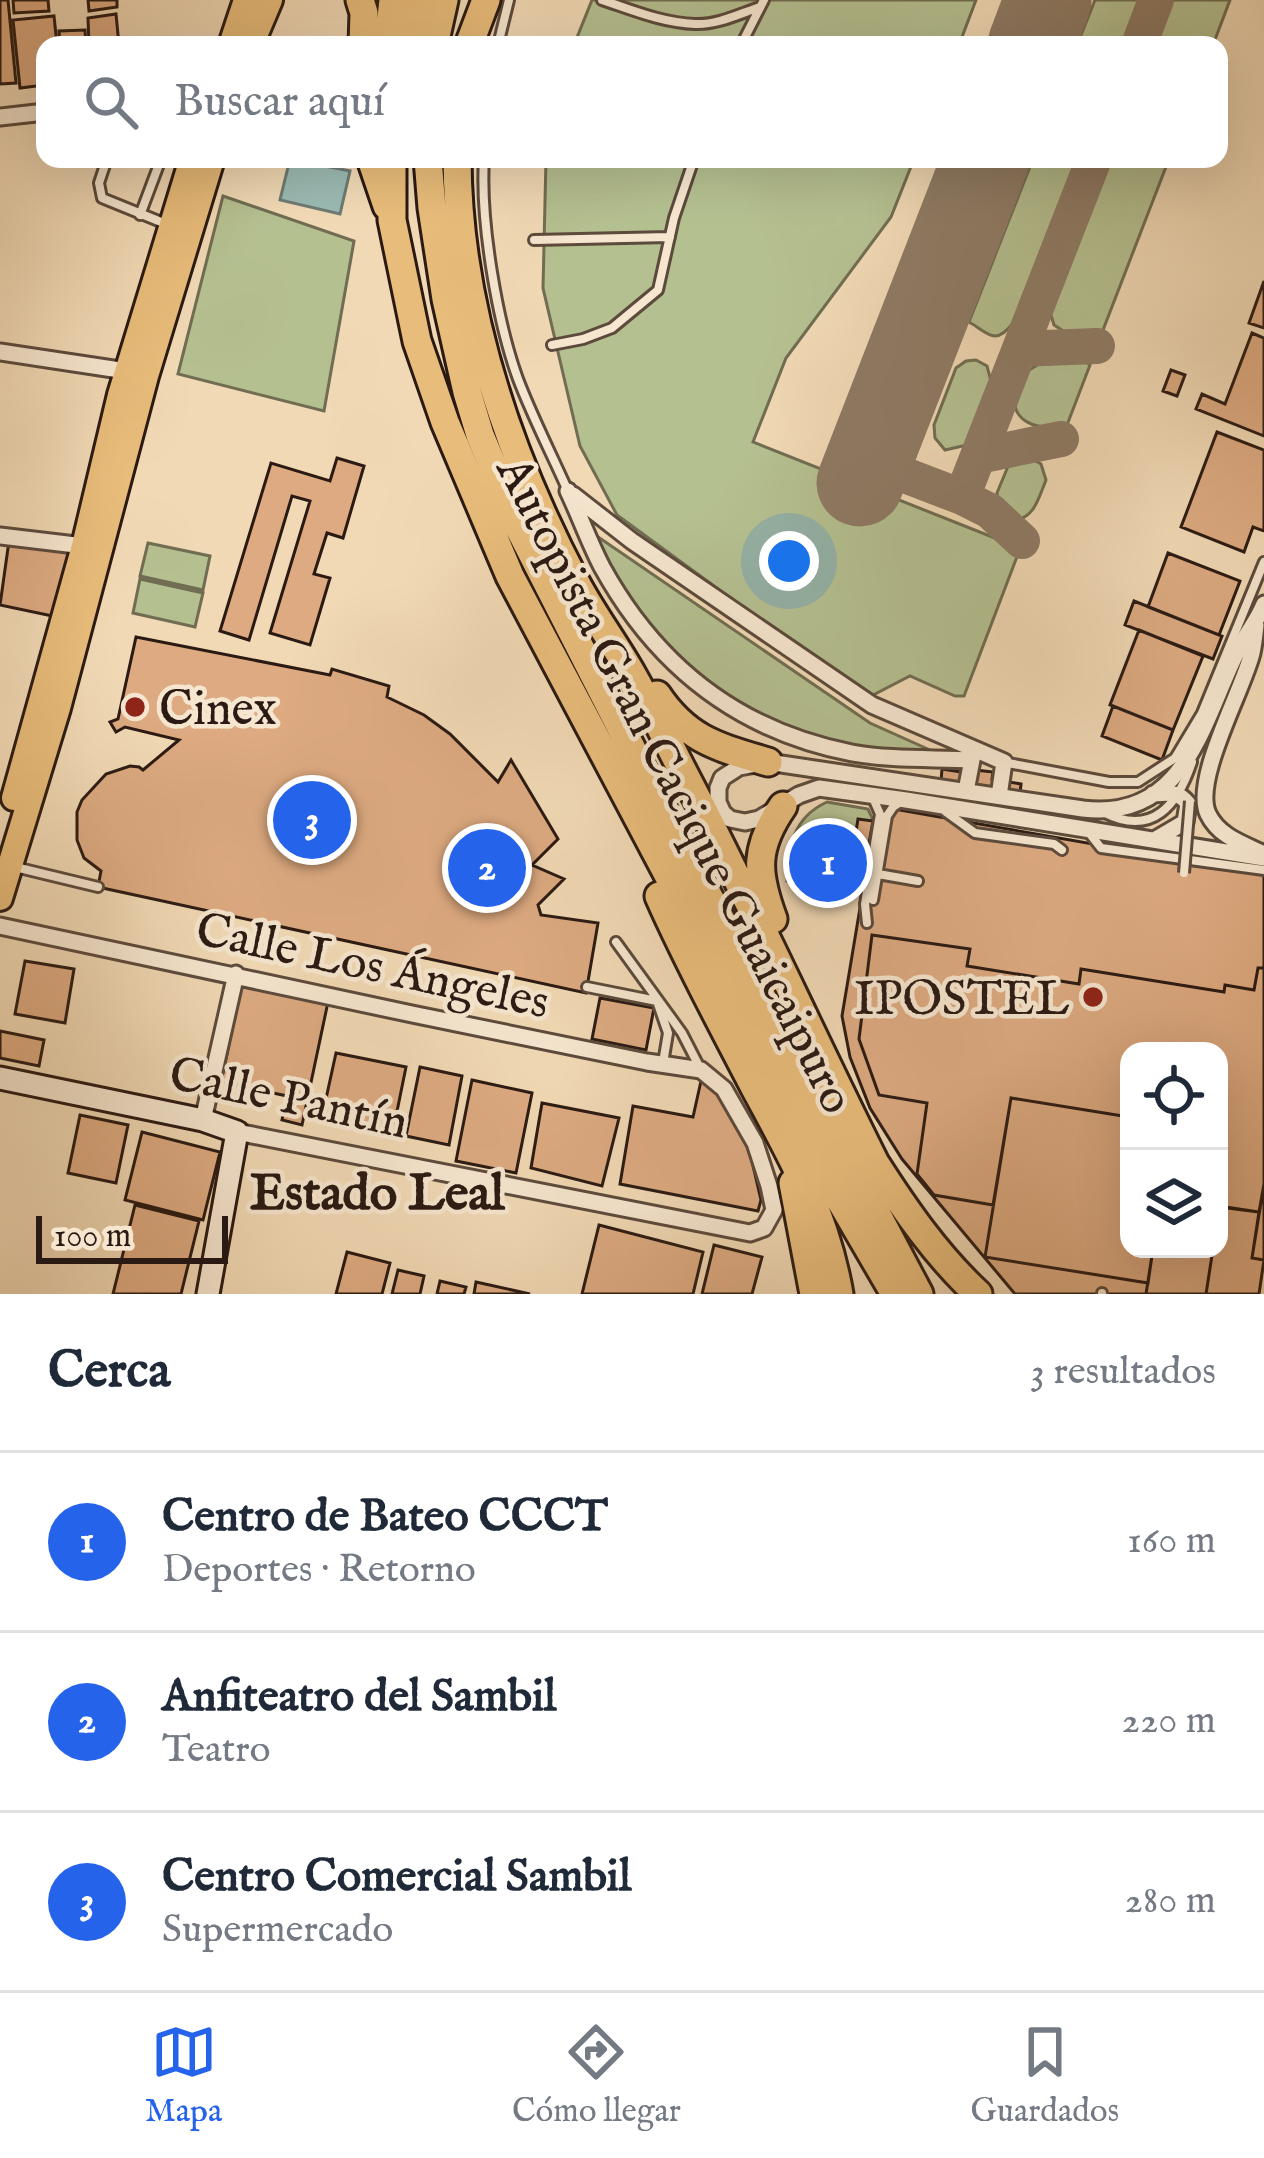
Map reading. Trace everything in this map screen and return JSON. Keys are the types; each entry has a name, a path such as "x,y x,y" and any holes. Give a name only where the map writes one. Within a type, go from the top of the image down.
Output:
{"highway":[{"path":"360,0 363,36"},
{"path":"389,36 393,0"},
{"path":"409,36 418,0"},
{"path":"436,36 443,0"},
{"path":"454,0 456,36"},
{"path":"473,36 486,0"},
{"path":"373,168 392,220"},
{"name":"Autopista Gran Cacique Guaicaipuro","path":"392,168 392,220 417,341 445,422 510,577 839,1198 895,1294"},
{"name":"Autopista Gran Cacique Guaicaipuro","path":"429,168 446,299 480,435 517,524 919,1294"},
{"path":"458,168 463,245 485,358 516,454 579,588 673,752 875,1163 938,1252 978,1294"},
{"path":"610,641 620,676 757,960 765,1003"},
{"path":"610,641 626,647 672,717 689,731 767,762"},
{"path":"582,716 693,971 791,1155 793,1183 820,1293"},
{"path":"783,806 761,847 760,869 789,960 788,980"}],"main road":[{"path":"235,36 246,0"},
{"path":"255,36 270,0"},
{"path":"5,855 58,708 189,168"},
{"path":"0,898 5,855 84,546 136,373 209,168"},
{"name":"Calle Pantín","path":"0,1078 203,1120 236,1132"},
{"path":"208,1294 236,1132"}],"street":[{"path":"0,118 36,113"},
{"path":"0,352 136,373"},
{"path":"568,491 601,565 640,623 674,664 733,709 786,736 851,753 972,760 966,791"},
{"path":"568,491 632,541 872,705 1004,762 999,796"},
{"path":"0,536 84,546"},
{"path":"1264,604 1252,654 1204,790 1204,803 1216,827 1264,856"},
{"path":"1257,622 1237,650 1198,743 1173,777 1123,808 1103,812 767,762 731,770 722,778 718,802 730,819 745,822 819,788 1264,856"},
{"path":"1150,794 1172,793 1185,798 1188,805 1185,822 1155,839"},
{"name":"Calle Los Ángeles","path":"0,926 701,1070"},
{"path":"203,1120 236,974"},
{"name":"Calle Pantín","path":"236,1132 750,1233 768,1223 774,1202 755,1143 724,1089 701,1070"}],"lane":[{"path":"500,36 509,0"},
{"path":"602,0 650,17 697,24 762,4"},
{"path":"746,36 762,4"},
{"path":"104,168 102,198 173,227"},
{"path":"140,215 158,168"},
{"path":"484,168 501,323 518,380 568,491"},
{"path":"552,345 612,328 658,290 691,168"},
{"path":"534,240 670,237"},
{"path":"972,760 1109,782 1138,782 1175,758 1202,713 1264,562"},
{"path":"1198,743 1185,798 1185,869 1264,873"},
{"path":"866,794 880,814 873,900"},
{"path":"1103,812 1149,819 1185,798"},
{"path":"867,922 865,904 887,816 906,800"},
{"path":"935,804 977,835 1054,844 1062,850"},
{"path":"1085,828 1101,848 1264,873"},
{"path":"5,855 98,887"},
{"path":"874,874 918,881"},
{"path":"616,943 682,1033 701,1070"},
{"path":"586,988 657,1001"},
{"path":"657,1001 668,1033 663,1064"}],"green space":[{"path":"592,0 976,0 962,36 578,36"},
{"path":"1095,0 1140,0 1126,36 1081,36"},
{"path":"1172,0 1230,0 1216,36 1158,36"},
{"path":"546,168 910,168 891,217 786,358 753,442 1015,546 1018,554 964,696 910,676 873,695 617,515 580,446 543,288"},
{"path":"1029,168 1074,168 1013,323 996,336 969,322"},
{"path":"1105,168 1166,168 1103,330 1098,334 1065,332 1054,325 1053,300"},
{"path":"223,196 354,241 324,411 178,374"},
{"path":"976,360 987,366 991,381 967,445 945,450 935,438 934,425 956,368"},
{"path":"1053,360 1084,360 1090,365 1067,425 1044,427 1027,422 1014,401 1024,375"},
{"path":"1032,459 1041,464 1046,480 1031,512 1013,520 998,503 997,493 1009,464"},
{"path":"585,528 870,723 930,750 884,755 818,741 716,687 638,616"},
{"path":"148,543 210,556 203,590 140,576"},
{"path":"140,579 203,593 195,627 133,613"},
{"path":"827,802 868,809 874,822 863,890 787,881 791,845 799,825"}],"water":[{"path":"288,168 350,171 340,214 280,200"}],"building":[{"path":"0,0 8,0 16,83 0,84"},
{"path":"13,0 48,0 49,11 14,13"},
{"path":"88,0 117,0 117,7 89,11"},
{"path":"116,14 118,36 89,36 88,18"},
{"path":"54,16 56,36 36,36 36,86 20,88 13,20"},
{"path":"85,30 85,36 59,36 59,31"},
{"path":"1264,281 1264,328 1249,323"},
{"path":"1252,333 1264,338 1264,436 1196,409 1202,394 1225,404"},
{"path":"1171,370 1185,375 1177,396 1163,391"},
{"path":"1217,432 1264,450 1264,531 1253,527 1244,552 1181,527"},
{"path":"337,458 364,466 343,538 327,533 314,574 330,578 310,645 270,633 310,501 292,496 249,640 220,631 271,463 330,481"},
{"path":"9,541 75,548 57,617 0,605"},
{"path":"1168,553 1240,581 1219,635 1148,607"},
{"path":"1134,601 1222,636 1213,659 1125,625"},
{"path":"1139,630 1203,656 1173,730 1110,705"},
{"path":"136,637 330,675 332,669 389,686 387,697 450,734 498,782 511,760 558,839 532,865 564,879 538,905 541,915 598,923 586,993 98,887 101,871 84,858 77,840 82,800 106,774 130,766 143,770 179,740 125,727 116,732 110,722 118,719"},
{"path":"1113,706 1173,730 1162,760 1102,736"},
{"path":"942,769 993,772 992,779 1021,784 1020,794 941,781"},
{"path":"877,806 1264,874 1264,1184 1259,1212 1228,1208 1228,1042 1120,1042 1120,1116 1011,1098 985,1257 1148,1283 1152,1258 1212,1258 1206,1294 1015,1294 902,1159 870,1108 850,1057 842,1016"},
{"path":"858,819 873,821 865,865 851,862"},
{"path":"872,935 970,949 967,966 1079,984 1081,969 1224,992 1225,985 1254,990 1258,968 1264,968 1264,1184 1259,1212 1228,1208 1228,1042 1120,1042 1120,1116 1011,1098 993,1205 934,1195 917,1174 927,1103 879,1095 859,1039"},
{"path":"25,961 74,969 65,1023 15,1014"},
{"path":"242,983 328,1002 302,1125 282,1120 287,1096 221,1082"},
{"path":"600,998 654,1008 646,1050 592,1039"},
{"path":"0,1031 44,1040 39,1066 0,1058"},
{"path":"336,1053 406,1067 393,1131 322,1117"},
{"path":"420,1067 462,1076 449,1145 406,1136"},
{"path":"472,1080 532,1093 516,1173 456,1161"},
{"path":"701,1081 719,1092 748,1144 761,1200 758,1211 620,1184 633,1106 693,1117"},
{"path":"1011,1098 1120,1116 1120,1258 1152,1258 1148,1283 985,1257"},
{"path":"542,1103 619,1118 602,1186 531,1168"},
{"path":"80,1115 128,1125 116,1183 68,1173"},
{"path":"142,1132 220,1152 203,1220 125,1200"},
{"path":"1264,1184 1264,1260 1252,1258"},
{"path":"135,1205 199,1221 181,1294 113,1294"},
{"path":"1228,1207 1259,1212 1252,1258 1264,1260 1259,1294 1206,1294 1212,1258 1228,1258"},
{"path":"599,1225 703,1252 693,1294 582,1294"},
{"path":"714,1245 762,1257 752,1294 702,1294"},
{"path":"347,1252 390,1263 382,1294 336,1294"},
{"path":"1152,1258 1212,1258 1206,1294 1146,1294"},
{"path":"398,1270 424,1276 420,1294 392,1294"},
{"path":"440,1281 466,1287 464,1294 437,1294"},
{"path":"476,1282 530,1294 474,1294"}],"taxiway":[{"path":"1142,36 1156,0"},
{"path":"868,461 962,497 1090,168"},
{"path":"1020,349 1097,346"},
{"path":"978,456 1061,439"},
{"path":"962,497 990,511 1022,541"}],"runway":[{"path":"1034,36 1048,0"},
{"path":"860,483 982,168"}],"place":[{"name":"Cinex","path":"135,707"},
{"name":"Centro Comercial Sambil","path":"312,820"},
{"name":"Centro de Bateo CCCT","path":"828,863"},
{"name":"Anfiteatro del Sambil","path":"487,868"},
{"name":"IPOSTEL","path":"1093,997"}],"district":[{"name":"Estado Leal","path":"377,1191"}]}
